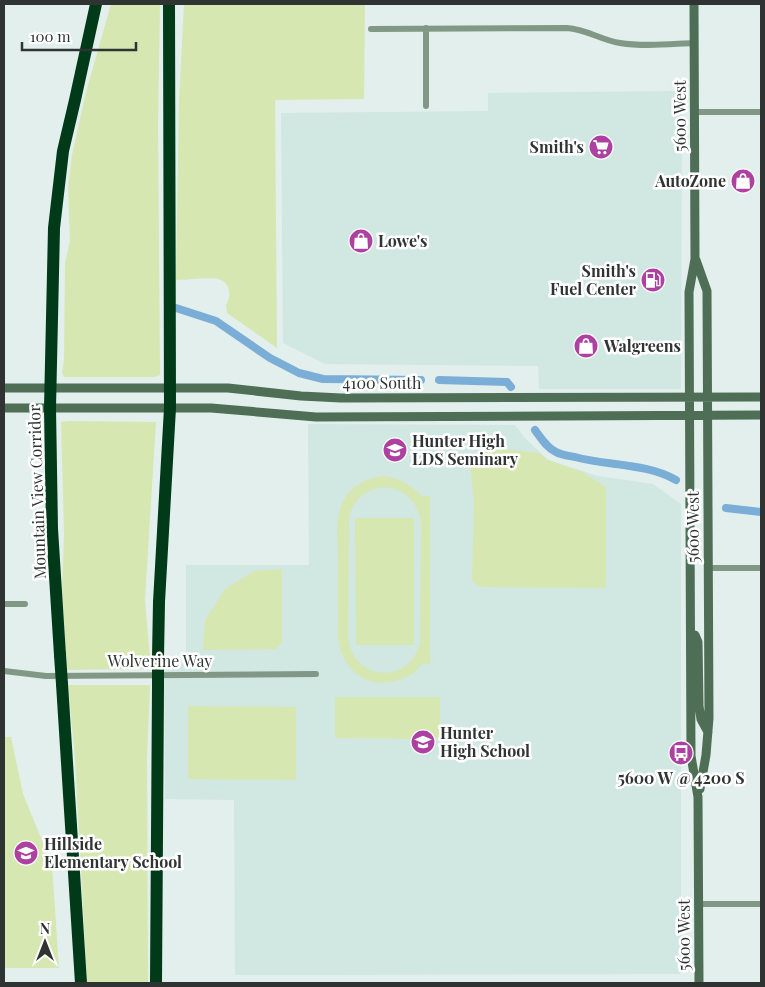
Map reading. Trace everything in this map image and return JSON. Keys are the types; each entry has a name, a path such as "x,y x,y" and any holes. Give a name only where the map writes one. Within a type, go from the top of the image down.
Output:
{"highway":[{"name":"Mountain View Corridor","path":"81,983 52,529 50,388 56,202 62,151 96,4"},
{"path":"156,983 159,602 170,408 169,4"}],"main road":[{"name":"5600 West","path":"694,4 695,259 689,292 689,397 691,756 698,797 699,983"},
{"name":"5600 West","path":"695,259 707,291 708,397 708,732 706,755 698,797"},
{"name":"4100 South","path":"4,388 228,388 340,398 761,397"},
{"name":"4100 South","path":"4,408 227,409 316,417 761,415"},
{"path":"691,635 695,636 698,642 699,706 701,719 708,732"}],"street":[{"path":"426,28 426,106"},
{"path":"371,29 567,28 579,29 612,41 625,43 694,43"},
{"path":"695,112 761,112"},
{"path":"708,568 761,568"},
{"path":"4,604 25,604"},
{"name":"Wolverine Way","path":"4,671 46,676 316,674"},
{"path":"698,904 761,904"}],"shaded area":[{"path":"682,91 681,389 539,389 538,366 325,364 283,343 281,113 488,111 488,93"},
{"name":"Hunter High School","path":"308,424 515,425 524,437 548,460 598,476 653,484 681,504 681,974 235,975 234,800 165,799 164,664 186,663 186,565 309,565"}],"green space":[{"path":"111,4 160,4 158,123 160,375 154,377 64,377 62,372 64,360 65,263 70,241 68,187 72,155 86,92"},
{"path":"184,4 365,4 364,99 275,100 277,348 227,313 226,305 229,289 225,283 218,279 208,278 176,280 179,101"},
{"path":"61,422 156,422 145,600 151,669 67,670 62,590 64,533"},
{"path":"503,449 539,453 548,460 580,471 606,487 606,588 479,587 472,581 474,502 470,465 478,465 477,454"},
{"path":"378,477 395,478 409,485 422,496 430,496 430,664 423,664 415,672 401,679 378,683 359,675 351,668 340,649 338,637 337,530 338,516 346,496 360,483","holes":["378,488 394,489 407,496 416,507 421,523 420,643 414,657 405,666 393,672 381,673 370,670 359,663 352,652 348,637 349,517 353,506 359,498"]},
{"path":"355,518 414,518 414,645 356,645"},
{"path":"282,569 282,643 276,649 203,650 205,620 225,589 254,571"},
{"path":"68,685 150,685 147,759 148,983 87,983 75,758"},
{"path":"335,697 440,697 440,739 335,738"},
{"path":"188,706 296,707 296,780 188,779"},
{"name":"Hillside Elementary School","path":"4,737 11,737 23,794 52,865 59,968 4,968"}],"waterway":[{"path":"176,308 216,321 270,358 299,373 323,379 421,380"},
{"path":"439,380 507,382 511,387"},
{"path":"535,430 547,445 560,454 652,470 676,480"},
{"path":"726,508 761,512"}],"place":[{"name":"Smith's","path":"601,147"},
{"name":"AutoZone","path":"743,181"},
{"name":"Lowe's","path":"361,241"},
{"name":"Smith's Fuel Center","path":"653,280"},
{"name":"Walgreens","path":"586,346"},
{"name":"Hunter High LDS Seminary","path":"395,450"},
{"name":"Hunter High School","path":"423,742"},
{"name":"5600 W @ 4200 S","path":"681,753"},
{"name":"Hillside Elementary School","path":"26,853"}]}
